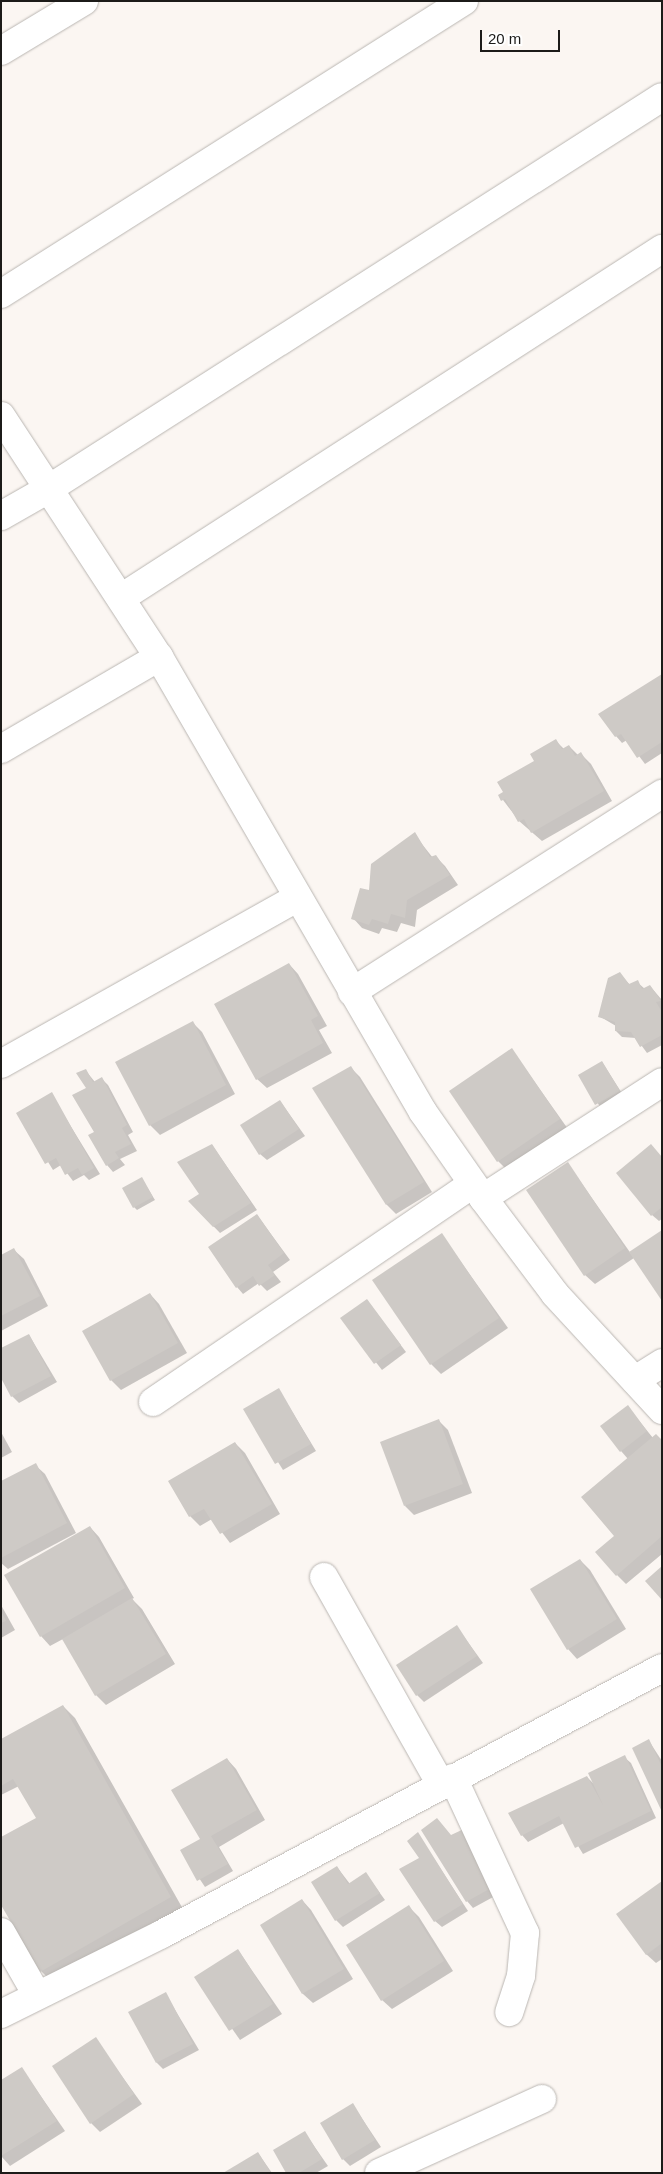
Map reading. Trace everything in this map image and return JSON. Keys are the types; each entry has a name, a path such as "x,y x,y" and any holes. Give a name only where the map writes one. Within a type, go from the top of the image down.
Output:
{"street":[{"path":"1,51 84,1"},
{"path":"1,294 464,1"},
{"path":"1,516 50,488 662,97"},
{"path":"121,598 662,249"},
{"path":"1,416 50,488 159,657 297,898 423,1112 478,1191 555,1294 662,1410"},
{"path":"1,749 159,657"},
{"path":"352,992 662,794"},
{"path":"1,1064 297,898"},
{"path":"153,1402 478,1191 662,1082"},
{"path":"634,1380 662,1363"},
{"path":"324,1577 447,1781 525,1933 521,1976 509,2012"},
{"path":"1,2014 162,1934 662,1668"},
{"path":"1,1932 38,1995"},
{"path":"379,2173 542,2098"}],"building":[{"path":"662,674 662,742 637,758 621,734 615,737 598,714"},
{"path":"556,739 562,749 569,745 575,756 581,752 604,791 531,833 524,819 518,822 505,799 501,801 498,795 503,792 497,782 534,761 530,754"},
{"path":"415,832 430,857 436,855 450,875 407,900 405,918 391,914 388,924 372,919 369,925 351,919 360,888 369,890 371,864"},
{"path":"289,963 318,1016 311,1020 323,1043 256,1080 214,1004"},
{"path":"620,972 629,984 638,980 642,989 650,985 661,1001 656,1002 662,1012 662,1035 640,1047 631,1032 615,1031 615,1022 598,1017 608,978"},
{"path":"193,1021 226,1085 149,1126 115,1062"},
{"path":"512,1048 560,1119 497,1162 449,1091"},
{"path":"602,1061 620,1091 595,1105 578,1075"},
{"path":"351,1066 424,1182 386,1205 312,1088"},
{"path":"86,1069 93,1082 102,1077 127,1125 122,1128 131,1144 115,1152 119,1158 106,1166 88,1135 94,1132 72,1095 86,1088 76,1073"},
{"path":"52,1092 94,1168 82,1175 78,1168 65,1175 56,1158 45,1164 16,1113"},
{"path":"280,1100 299,1129 259,1155 240,1125"},
{"path":"212,1144 251,1203 213,1227 188,1201 199,1194 177,1162"},
{"path":"651,1144 662,1157 662,1207 651,1216 616,1173"},
{"path":"568,1162 625,1248 584,1276 526,1190"},
{"path":"142,1177 153,1197 133,1208 122,1188"},
{"path":"257,1214 284,1253 268,1265 275,1275 259,1286 253,1276 236,1288 208,1247"},
{"path":"662,1230 662,1301 629,1252"},
{"path":"442,1233 499,1318 430,1365 372,1280"},
{"path":"14,1248 40,1296 1,1316 1,1255"},
{"path":"150,1293 178,1343 110,1381 82,1331"},
{"path":"367,1299 401,1345 374,1364 340,1318"},
{"path":"29,1334 51,1376 11,1397 1,1378 1,1348"},
{"path":"279,1388 311,1444 275,1464 243,1409"},
{"path":"628,1405 647,1431 620,1452 600,1426"},
{"path":"439,1419 463,1484 404,1506 380,1442"},
{"path":"656,1434 662,1440 662,1536 616,1576 595,1552 614,1536 581,1497"},
{"path":"235,1442 272,1504 220,1534 204,1509 189,1517 168,1481"},
{"path":"36,1463 67,1523 1,1558 1,1481"},
{"path":"90,1526 125,1588 40,1637 4,1575"},
{"path":"580,1559 617,1619 567,1650 530,1589"},
{"path":"662,1566 662,1600 645,1581"},
{"path":"132,1598 166,1654 95,1696 62,1639"},
{"path":"1,1611 6,1621 1,1623"},
{"path":"457,1625 477,1656 416,1696 396,1665"},
{"path":"63,1705 171,1897 40,1972 1,1905 1,1837 36,1818 13,1779 1,1786 1,1739"},
{"path":"649,1739 662,1767 662,1812 632,1748"},
{"path":"625,1755 651,1811 575,1848 559,1816 521,1836 508,1813 587,1776 603,1805 588,1773"},
{"path":"227,1758 257,1810 211,1836 228,1864 197,1881 180,1850 200,1839 171,1790"},
{"path":"437,1818 451,1835 466,1828 500,1883 466,1902 421,1830"},
{"path":"418,1832 463,1904 434,1922 399,1869 419,1858 407,1841"},
{"path":"337,1866 348,1884 366,1872 380,1893 335,1921 311,1882"},
{"path":"662,1881 662,1943 646,1955 616,1914"},
{"path":"302,1899 344,1969 302,1994 260,1925"},
{"path":"409,1905 444,1961 381,2001 346,1945"},
{"path":"238,1949 273,2004 229,2031 194,1977"},
{"path":"166,1992 193,2044 156,2063 128,2012"},
{"path":"96,2037 134,2094 90,2124 52,2066"},
{"path":"22,2067 57,2121 1,2156 1,2080"},
{"path":"353,2103 375,2140 342,2160 320,2123"},
{"path":"305,2131 322,2159 299,2173 286,2173 273,2150"},
{"path":"258,2152 271,2173 223,2173"}]}
